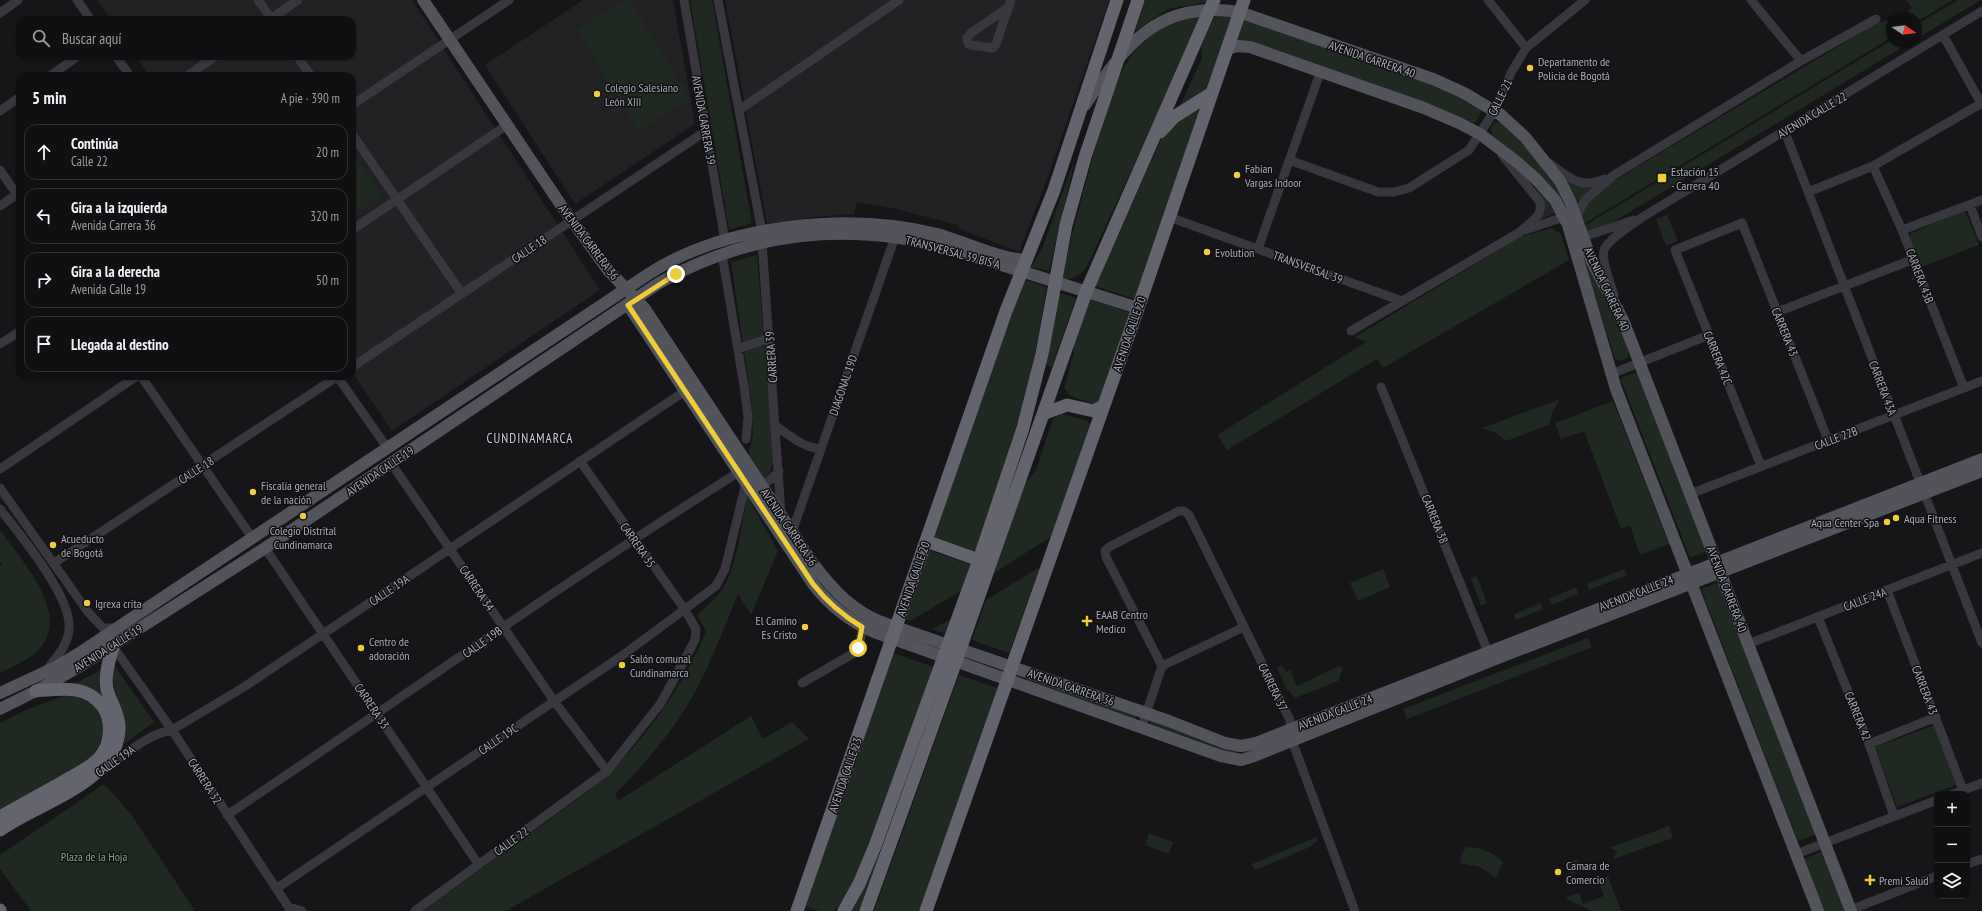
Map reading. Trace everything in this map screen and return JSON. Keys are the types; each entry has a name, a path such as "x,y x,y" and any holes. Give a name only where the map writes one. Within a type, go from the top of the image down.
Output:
{"highway":[{"path":"866,911 952,653 1036,383 1066,225 1081,172 1138,0 1115,4"},
{"name":"AVENIDA CALLE 20","path":"895,633 926,541 1022,272 1052,197 1115,4"},
{"path":"844,911 859,884 875,846 952,653 1043,414 1086,292 1213,4"},
{"name":"AVENIDA CALLE 20","path":"1009,673 1138,308 1242,6"},
{"path":"1152,141 1174,117 1212,93"},
{"path":"1080,112 1081,172"},
{"path":"1043,414 1063,406 1094,411 1103,406"},
{"path":"926,541 980,560"},
{"name":"AVENIDA CALLE 23","path":"801,910 895,633"},
{"path":"0,830 89,780 110,760 118,738 118,716 106,681 109,663 116,648"},
{"path":"926,911 1009,673"},
{"path":"0,817 86,769 100,756 106,747 109,728 108,717 104,708 95,698 86,692 76,689 36,691"}],"main road":[{"name":"AVENIDA CARRERA 36","path":"423,0 573,220 608,270 626,290 685,391 739,472 754,482 781,515 814,565 841,598 895,633"},
{"name":"AVENIDA CARRERA 40","path":"1080,112 1118,60 1141,34 1156,24 1186,11 1213,4 1242,6 1433,79 1464,93 1495,110 1518,130 1560,181 1576,218 1592,262 1618,310 1719,567 1850,910"},
{"name":"AVENIDA CARRERA 40","path":"1227,49 1237,46 1250,48 1424,108 1460,123 1484,137 1536,179 1555,200 1564,217 1579,264 1610,374 1818,911"},
{"name":"TRANSVERSAL 39 BIS A","path":"762,237 821,224 844,222 872,224 936,234 1012,258 1027,259"},
{"name":"TRANSVERSAL 39 BIS A","path":"762,237 792,237 838,233 895,237 937,246 1138,308"},
{"name":"AVENIDA CALLE 19","path":"0,693 66,662 667,264 725,241 762,237"},
{"name":"AVENIDA CALLE 19","path":"0,709 116,648 668,278 762,237"},
{"name":"AVENIDA CARRERA 36","path":"632,302 754,482 821,595 841,614 862,627 895,633 1009,673 1221,756 1241,760 1254,756 1292,734"},
{"name":"AVENIDA CALLE 24","path":"1292,734 1498,658 1689,579 1922,488 1982,460"},
{"name":"AVENIDA CALLE 24","path":"1922,488 1982,471"},
{"name":"AVENIDA CALLE 24","path":"1292,734 1488,652 1689,579"},
{"name":"AVENIDA CARRERA 36","path":"1009,673 1146,714 1234,746 1249,745 1292,734"}],"street":[{"path":"0,13 18,0"},
{"path":"77,0 88,16"},
{"path":"258,0 268,16"},
{"path":"276,16 298,0"},
{"path":"356,102 509,0"},
{"name":"AVENIDA CARRERA 39","path":"684,0 725,241"},
{"path":"718,0 762,237"},
{"path":"739,110 899,0"},
{"path":"1488,0 1526,48"},
{"name":"CALLE 21","path":"1289,160 1378,192 1394,192 1409,188 1469,150 1484,137 1512,71 1526,48 1585,0"},
{"path":"1751,0 1801,61"},
{"path":"1010,4 996,44 993,48 970,45 968,43 967,38 971,33 1010,4"},
{"name":"AVENIDA CALLE 22","path":"1618,310 1604,261 1604,250 1610,243 1641,218 1982,12"},
{"path":"1542,158 1571,179 1584,184 1594,184 1614,175 1801,61 1876,19"},
{"path":"1808,192 1873,166 1982,104 1943,35"},
{"path":"56,72 72,60"},
{"path":"119,60 127,72"},
{"path":"193,72 210,60"},
{"path":"300,60 308,72"},
{"path":"1258,249 1320,73"},
{"path":"0,111 16,100"},
{"path":"356,227 507,125"},
{"name":"CALLE 18","path":"356,364 706,131"},
{"name":"CARRERA 43A","path":"1785,132 1982,643"},
{"path":"1484,137 1514,168 1540,202 1540,214 1520,232"},
{"path":"356,140 462,294"},
{"name":"CARRERA 43B","path":"1873,166 1914,259 1964,388"},
{"path":"0,170 16,191"},
{"path":"1576,218 1585,200 1614,175"},
{"path":"0,206 16,197"},
{"path":"1902,230 1982,200"},
{"path":"1970,205 1982,237"},
{"name":"TRANSVERSAL 39","path":"1169,217 1402,301"},
{"path":"1351,331 1520,232 1564,217"},
{"name":"AVENIDA CALLE 22","path":"1583,237 1641,218"},
{"name":"CARRERA 43","path":"1676,250 1742,223 1828,440"},
{"name":"CARRERA 39","path":"762,237 781,515"},
{"name":"DIAGONAL 19D","path":"792,532 895,237"},
{"name":"CARRERA 42C","path":"1676,250 1761,466"},
{"path":"722,254 748,417 746,439"},
{"path":"1777,312 1914,259"},
{"path":"0,332 3,342 16,334"},
{"path":"1610,374 1709,335"},
{"path":"738,349 769,338"},
{"path":"0,469 131,380"},
{"path":"144,380 253,539"},
{"name":"CALLE 18","path":"54,563 332,380"},
{"path":"341,380 388,449"},
{"name":"CALLE 22B","path":"1690,494 1982,381"},
{"name":"CARRERA 38","path":"1381,387 1488,652"},
{"name":"CALLE 19A","path":"89,780 159,732 172,730 244,687 685,391"},
{"path":"775,425 800,444 821,449"},
{"name":"CARRERA 35","path":"580,461 634,540 685,610 696,629"},
{"name":"CARRERA 34","path":"391,463 451,548 554,701 607,771"},
{"path":"754,482 770,480 778,471"},
{"name":"CALLE 19B","path":"227,815 377,715 504,627 739,472"},
{"name":"CALLE 19C","path":"277,888 428,788 623,655 716,586 725,569 754,482"},
{"path":"0,488 99,625 109,629 118,628"},
{"path":"0,509 54,585 67,611 69,629 66,640 59,654 43,673"},
{"name":"CARRERA 37","path":"1162,666 1106,557 1105,551 1109,547 1178,511 1184,511 1189,515 1290,720 1292,734 1355,911"},
{"name":"CARRERA 33","path":"265,548 479,865"},
{"name":"CALLE 24A","path":"1748,644 1982,553"},
{"name":"CARRERA 43","path":"1887,590 1963,790"},
{"name":"CARRERA 42","path":"1818,618 1869,744 1894,816"},
{"path":"802,683 854,653 860,643 862,627"},
{"path":"1142,726 1162,666 1244,627"},
{"name":"CALLE 22","path":"415,911 607,771 661,703 695,640 696,629"},
{"name":"CARRERA 32","path":"116,648 290,909"},
{"path":"1869,744 1936,717"},
{"path":"1963,790 1982,783"},
{"path":"1796,854 1934,801"},
{"path":"1970,863 1982,858"},
{"path":"1850,910 1934,877"},
{"path":"290,909 302,911"}],"shaded area":[{"path":"97,0 412,0 600,290 392,431 356,378 356,72 146,72 139,60 356,60 356,16 108,16"},
{"name":"Colegio Salesiano León XIII","path":"583,0 673,0 695,124 575,204 485,65"},
{"path":"725,0 1109,0 1047,179 1019,252 960,229 957,225 896,209 857,202 854,214 814,217 771,224 767,223"}],"green space":[{"path":"624,0 630,0 690,99 639,131 577,29"},
{"path":"690,0 712,0 752,223 729,230"},
{"path":"1145,0 1207,0 1206,2 1168,9 1135,31"},
{"path":"1906,0 1953,0 1922,18 1922,12 1907,12 1912,8"},
{"path":"1958,0 1981,0 1922,35 1922,21"},
{"path":"1216,14 1235,17 1208,88 1203,93 1180,106 1202,58 1201,47"},
{"path":"1201,15 1158,113 1090,260 1085,269 1079,275 1061,280 1096,146 1111,97 1124,67 1136,50 1157,32 1182,19"},
{"path":"1242,19 1432,85 1479,108 1481,112 1476,122 1473,123 1432,105 1234,42"},
{"path":"1886,21 1886,41 1584,224 1579,215 1581,208 1612,182 1879,22"},
{"path":"1886,44 1886,48 1901,48 1610,224 1592,232 1586,230 1584,226"},
{"path":"1202,109 1135,299 1095,286 1161,140 1178,120"},
{"path":"1494,123 1502,123 1533,154 1554,180 1573,219 1529,165 1492,135 1491,128"},
{"path":"356,157 382,195 356,213"},
{"path":"1075,159 1049,271 1031,267 1041,251"},
{"path":"1565,180 1577,187 1594,186 1577,206"},
{"path":"1527,181 1546,199 1555,213 1530,224 1542,212"},
{"path":"1965,210 1979,245 1921,267 1909,238 1912,233"},
{"path":"1667,215 1678,241 1666,246 1656,219"},
{"path":"1552,228 1561,234 1569,260 1383,368 1377,359 1227,450 1217,435 1366,342 1355,337 1520,237"},
{"path":"757,255 773,454 770,472 762,479 748,459 753,435 751,399 731,262"},
{"path":"1590,269 1614,314 1625,341 1628,357 1622,361 1615,359 1587,270"},
{"path":"1022,279 1046,287 1041,321 1035,355 1018,421 976,552 934,537"},
{"path":"1059,293 1076,298 1052,367 1046,365"},
{"path":"1090,299 1130,313 1100,400 1094,404 1070,396 1064,388 1074,352 1074,341"},
{"path":"1635,373 1638,374 1707,551 1690,558 1621,380 1623,377"},
{"path":"1560,399 1552,413 1549,425 1506,441 1496,433 1482,428"},
{"path":"1613,401 1669,544 1640,555 1630,525 1621,529 1584,431 1561,439 1555,423"},
{"path":"1062,414 1085,420 1090,424 1052,536 994,573 1022,488 1036,470 1053,419"},
{"path":"747,496 778,551 751,615 738,594 708,666 687,706 671,730 635,774 615,794 618,801 751,716 763,739 792,722 809,739 506,911 423,911 589,791 642,737 672,697 685,675 706,631 697,615 720,592 730,574 739,540"},
{"path":"0,530 31,573 41,590 47,607 50,623 46,639 35,653 0,673 0,566 2,564 0,561"},
{"path":"929,550 971,565 961,591 910,621 905,619"},
{"path":"1040,567 1009,653 972,640 986,600"},
{"path":"1383,569 1390,587 1358,601 1350,583"},
{"path":"1624,569 1627,575 1589,590 1587,584"},
{"path":"1477,576 1487,603 1481,606 1471,578"},
{"path":"1720,582 1817,834 1798,841 1701,589"},
{"path":"1576,587 1578,594 1552,605 1549,599"},
{"path":"1540,603 1543,609 1516,620 1514,614"},
{"path":"951,619 946,634 932,629"},
{"path":"1588,638 1592,647 1407,719 1403,709"},
{"path":"893,653 934,667 872,838 844,899 834,911 820,911 805,907"},
{"path":"114,665 154,722 124,744 124,722 114,685"},
{"path":"1282,665 1286,672 1290,670 1297,686 1339,666 1343,668 1338,681 1295,698 1286,688 1277,667"},
{"path":"101,670 99,685 106,706 74,684"},
{"path":"959,675 999,689 920,911 874,911"},
{"path":"1028,677 1137,715 1135,720 1027,682"},
{"path":"64,696 77,698 88,702 96,709 101,717 103,727 102,737 97,748 90,759 0,812 0,723 26,710"},
{"path":"1151,720 1221,745 1280,741 1247,752 1230,752 1150,724"},
{"path":"1935,725 1956,785 1940,791 1934,791 1934,793 1897,807 1875,747"},
{"name":"Plaza de la Hoja","path":"104,784 131,814 195,911 31,911 0,869 0,855"},
{"path":"1669,826 1673,838 1613,859 1617,851 1609,848"},
{"path":"1149,833 1173,842 1169,854 1145,845"},
{"path":"1317,837 1318,840 1310,847 1255,870 1252,864"},
{"path":"1466,847 1486,851 1495,855 1503,862 1496,878 1480,867 1460,863 1462,854"},
{"path":"1823,851 1845,911 1823,911 1804,859"},
{"path":"878,853 881,855 860,911 852,911"},
{"path":"1579,859 1575,867 1583,870 1571,874 1567,863"},
{"path":"1608,876 1621,911 1592,911 1565,898 1579,893 1583,904 1604,896 1598,880"}],"place":[{"name":"Departamento de Policía de Bogotá","path":"1530,68"},
{"name":"Colegio Salesiano León XIII","path":"597,94"},
{"name":"Fabian Vargas Indoor","path":"1237,175"},
{"name":"Estación 15 - Carrera 40","path":"1662,178"},
{"name":"Evolution","path":"1207,252"},
{"name":"Fiscalía general de la nación","path":"253,492"},
{"name":"Colegio Distrital Cundinamarca","path":"303,516"},
{"name":"Aqua Fitness","path":"1896,518"},
{"name":"Aqua Center Spa","path":"1887,522"},
{"name":"Acueducto de Bogotá","path":"53,545"},
{"name":"Igrexa crita","path":"87,603"},
{"name":"EAAB Centro Medico","path":"1087,621"},
{"name":"El Camino Es Cristo","path":"805,627"},
{"name":"Centro de adoración","path":"361,648"},
{"name":"Salón comunal Cundinamarca","path":"622,665"},
{"name":"Camara de Comercio","path":"1558,872"},
{"name":"Premi Salud","path":"1870,880"}],"district":[{"name":"CUNDINAMARCA","path":"530,438"}],"route":[{"path":"676,274 659,283 628,305 813,584 821,595 841,614 862,627 858,648"}]}
